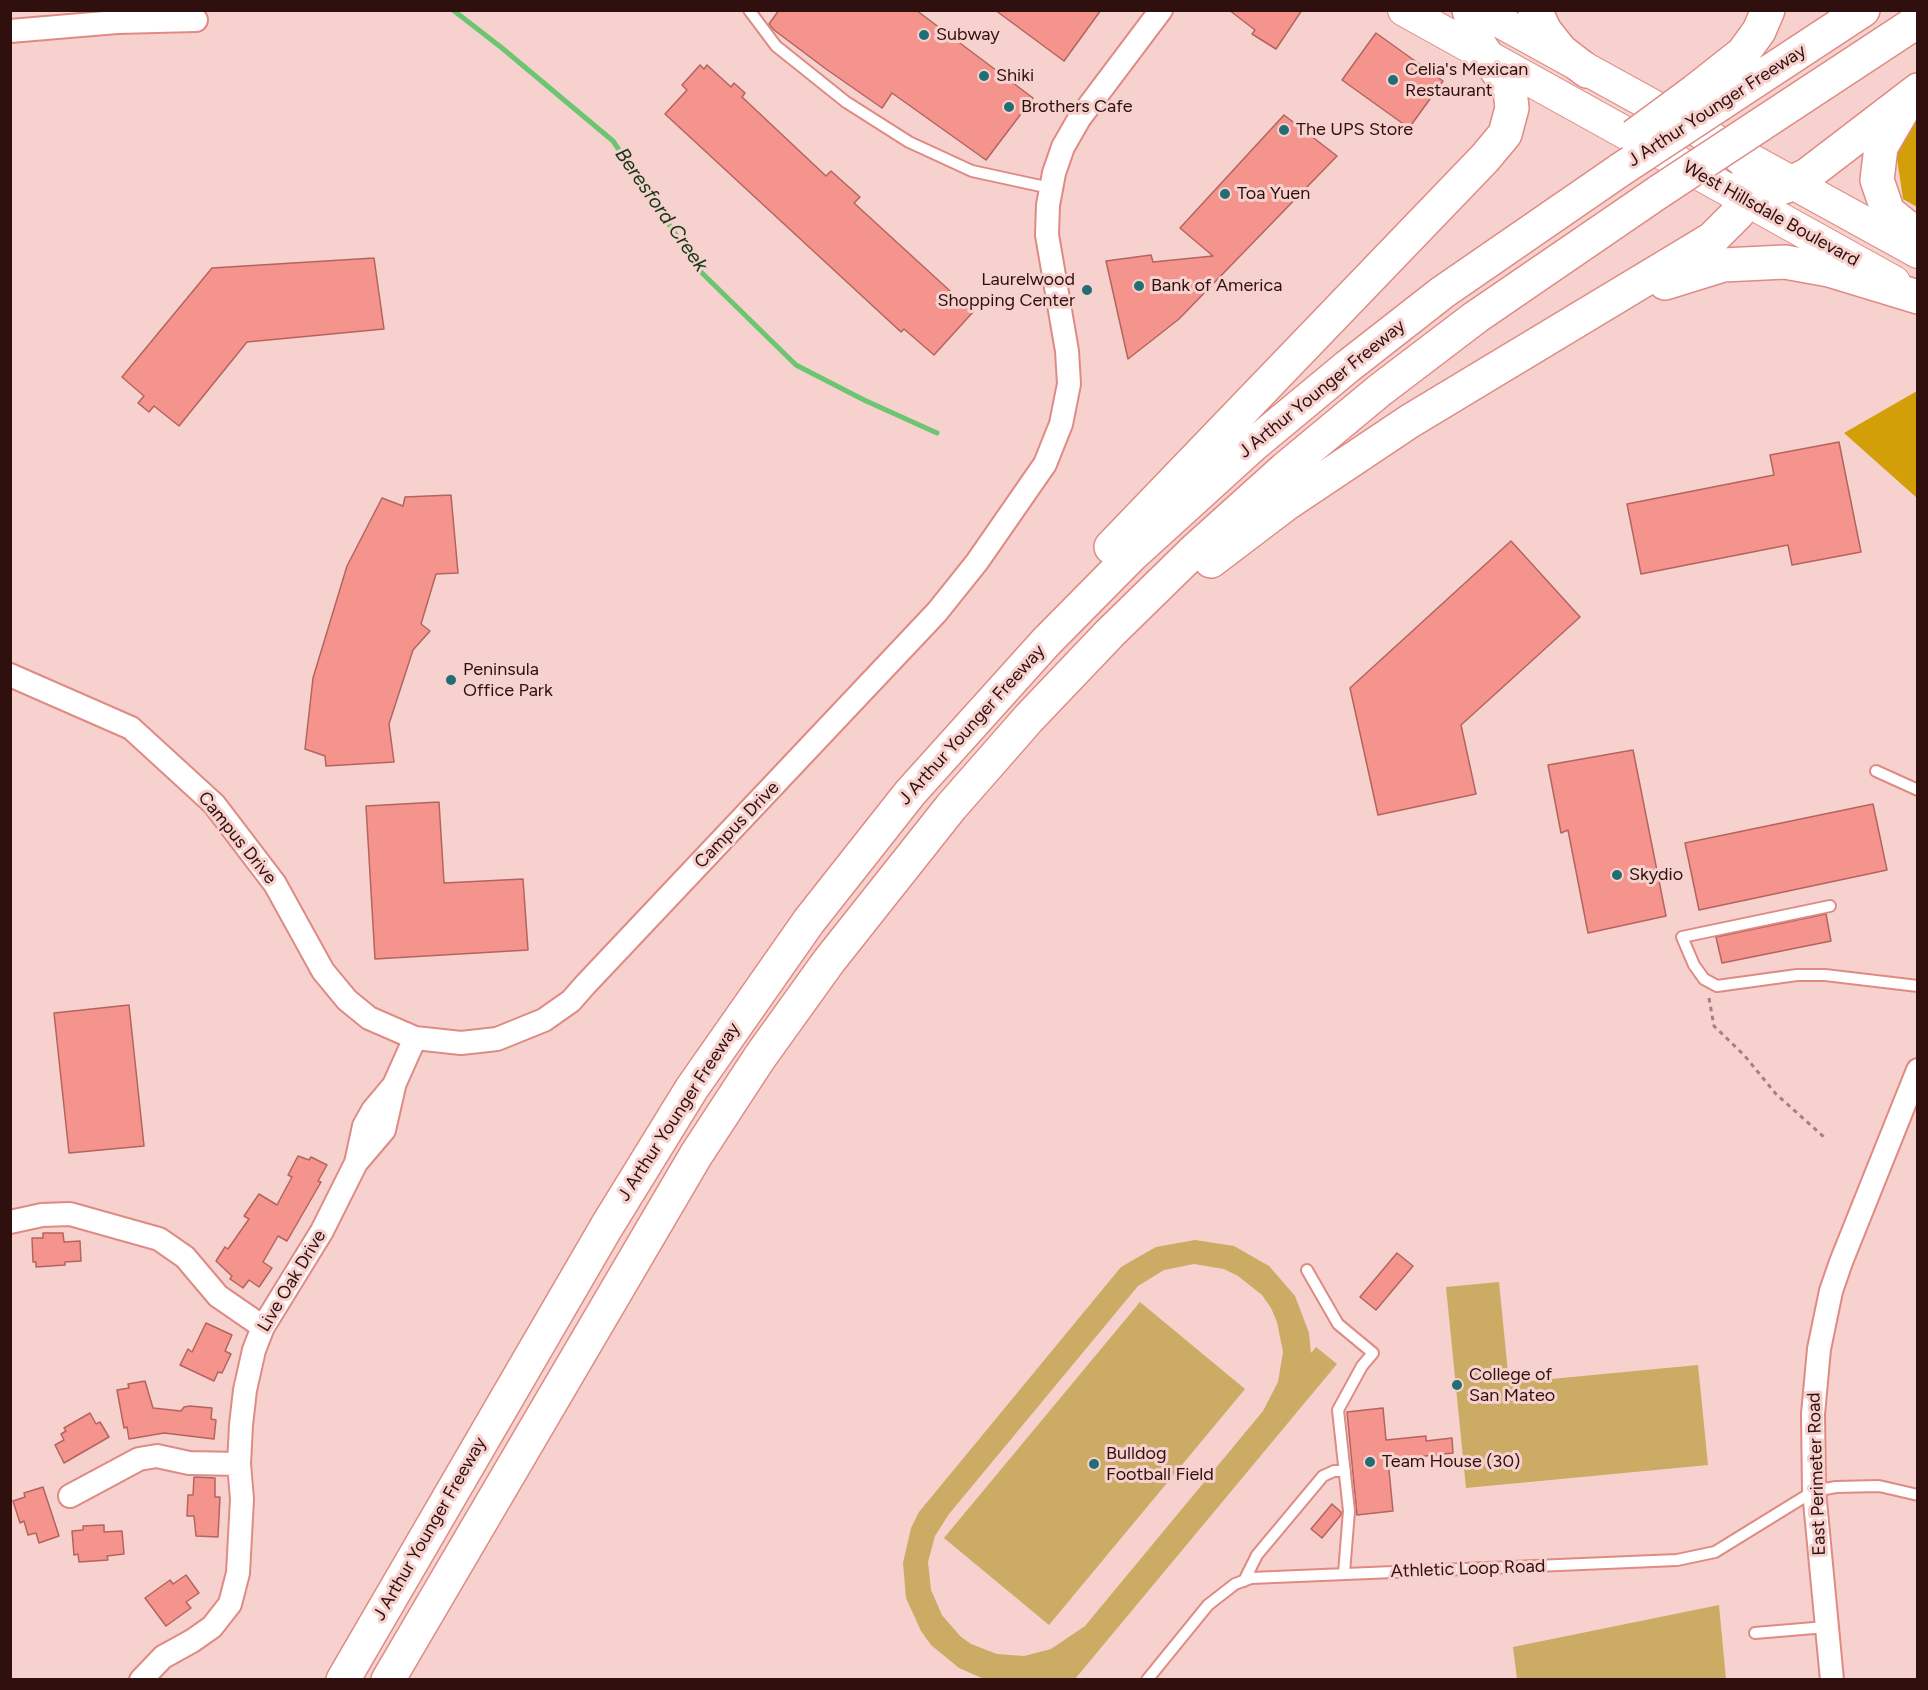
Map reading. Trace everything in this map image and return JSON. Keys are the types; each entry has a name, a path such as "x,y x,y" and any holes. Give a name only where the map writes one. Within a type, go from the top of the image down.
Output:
{"highway":[{"path":"964,731 1047,621 1104,554 1499,142 1509,125 1512,100 1506,81 1488,60 1475,36 1469,10"},
{"path":"1536,10 1545,31 1561,51 1587,71"},
{"path":"1708,98 1759,31 1768,10"},
{"name":"J Arthur Younger Freeway","path":"343,1680 612,1218 692,1088 815,913 884,825 964,731 1053,634 1184,506 1283,418 1411,316 1510,244 1611,165 1708,98 1863,10"},
{"name":"J Arthur Younger Freeway","path":"388,1680 674,1190 760,1057 900,868 1003,747 1084,660 1218,528 1348,415 1501,299 1917,21"},
{"path":"1746,200 1793,183 1846,147 1917,92"},
{"path":"1917,92 1885,138 1878,157 1877,174 1879,192 1888,212 1917,236"},
{"path":"1084,660 1318,482 1445,398 1712,239 1731,222 1746,200 1750,184 1749,170 1743,159 1730,149"},
{"path":"1599,306 1707,269 1755,262 1815,266 1917,296"}],"main road":[{"name":"West Hillsdale Boulevard","path":"1404,10 1488,60 1917,296"},
{"name":"West Hillsdale Boulevard","path":"1479,10 1917,252"}],"street":[{"name":"Campus Drive","path":"10,675 130,728 214,804 264,867 315,959 334,985 369,1018 415,1038 461,1043 497,1039 532,1026 570,1001 907,645 977,562 1045,464 1066,407 1069,384 1067,351 1047,235 1050,188 1058,159 1074,127 1155,12"},
{"path":"10,31 116,16 196,20"},
{"name":"Live Oak Drive","path":"141,1680 163,1657 212,1627 230,1604 238,1573 242,1499 239,1464 245,1390 254,1350 263,1327 308,1257 356,1164 384,1130 394,1085 415,1038"},
{"name":"East Perimeter Road","path":"1832,1680 1814,1491 1814,1381 1824,1319 1841,1262 1917,1070"},
{"path":"10,1222 42,1215 70,1214 159,1239 185,1257 218,1296 263,1327"},
{"path":"70,1496 139,1459 157,1456 189,1462 239,1464"}],"lane":[{"path":"749,10 776,46 846,102 909,142 972,171 1050,188"},
{"path":"1876,771 1917,790"},
{"path":"1830,906 1682,937 1694,965 1704,979 1717,986 1797,975 1825,975 1917,986"},
{"path":"1307,1270 1338,1324 1373,1353 1362,1366 1338,1410 1349,1511 1344,1574"},
{"path":"1244,1581 1257,1555 1323,1476 1334,1471 1345,1471"},
{"path":"1814,1491 1836,1487 1879,1486 1917,1495"},
{"name":"Athletic Loop Road","path":"1148,1680 1208,1605 1221,1593 1244,1581 1268,1577 1695,1557 1731,1543 1814,1491"},
{"path":"1755,1633 1826,1627"}],"path":[{"path":"1717,986 1709,997 1714,1026 1744,1055 1776,1094 1824,1138"}],"shaded area":[{"path":"1917,118 1917,207 1903,199 1894,138"},
{"path":"1917,391 1917,498 1844,433"},
{"path":"1195,1240 1234,1246 1269,1266 1295,1296 1309,1333 1311,1353 1316,1347 1337,1364 1075,1679 984,1679 959,1668 931,1645 921,1631 906,1598 903,1563 911,1528 919,1512 1121,1267 1156,1247","holes":["1194,1264 1224,1269 1238,1276 1262,1295 1277,1322 1283,1352 1278,1382 1263,1411 1085,1626 1051,1649 1024,1656 997,1654 971,1644 960,1636 942,1615 931,1590 928,1562 935,1536 949,1514 1138,1286 1164,1270"]},
{"path":"1499,1282 1509,1383 1698,1365 1708,1465 1466,1488 1446,1287"},
{"name":"Bulldog Football Field","path":"1140,1302 1245,1389 1049,1625 944,1538"},
{"path":"1719,1605 1726,1679 1517,1679 1513,1647"}],"building":[{"path":"779,10 916,10 1033,98 986,160 892,93 882,108 826,69 769,24"},
{"path":"995,10 1101,10 1064,61"},
{"path":"1229,10 1302,10 1276,49 1252,34 1255,30"},
{"path":"1376,33 1443,81 1409,128 1342,80"},
{"path":"700,65 704,69 707,65 731,87 734,83 745,93 742,97 826,176 831,171 860,197 854,203 973,312 934,355 904,329 901,332 665,114 687,90 682,85"},
{"path":"1284,115 1337,156 1179,319 1128,359 1106,261 1151,255 1153,262 1213,256 1180,228"},
{"path":"374,258 384,329 247,342 179,426 154,406 149,412 138,403 144,396 122,377 212,268"},
{"path":"1839,442 1861,552 1792,565 1788,545 1641,574 1627,504 1774,475 1770,455"},
{"path":"451,495 458,573 436,574 421,624 430,631 413,650 389,724 394,762 326,766 325,756 305,749 313,678 347,566 382,498 403,506 405,497"},
{"path":"1511,541 1580,617 1461,725 1476,794 1378,815 1350,688"},
{"name":"Skydio","path":"1633,750 1666,916 1588,933 1568,830 1561,833 1548,765"},
{"path":"439,802 444,883 523,879 528,950 375,959 366,806"},
{"path":"1873,804 1887,870 1699,910 1685,843"},
{"path":"1826,914 1831,941 1722,963 1716,937"},
{"path":"129,1005 144,1146 69,1153 54,1013"},
{"path":"298,1156 309,1160 311,1157 327,1165 318,1181 321,1182 287,1241 278,1236 263,1262 272,1268 259,1287 249,1280 243,1288 230,1279 232,1276 216,1261 225,1247 228,1249 249,1219 244,1216 259,1194 277,1205 292,1177 288,1175"},
{"path":"43,1233 63,1233 64,1242 80,1241 81,1261 65,1262 65,1265 36,1267 36,1262 33,1262 32,1238 43,1238"},
{"path":"1397,1253 1413,1266 1376,1310 1360,1297"},
{"path":"206,1323 232,1335 225,1351 231,1354 222,1373 218,1372 214,1381 180,1365 188,1349 192,1352"},
{"path":"145,1381 153,1408 181,1411 184,1407 190,1406 212,1408 211,1419 216,1420 214,1439 164,1433 129,1439 127,1427 124,1428 117,1390 129,1388 128,1384"},
{"name":"Team House (30)","path":"1383,1408 1386,1440 1426,1436 1426,1441 1452,1438 1453,1453 1388,1460 1393,1511 1357,1515 1347,1412"},
{"path":"90,1413 96,1424 100,1422 109,1437 64,1463 55,1445 64,1440 61,1434 66,1431 64,1428"},
{"path":"194,1477 215,1478 215,1497 220,1497 218,1537 196,1536 194,1516 187,1516 188,1495 193,1495"},
{"path":"43,1487 59,1536 39,1543 36,1533 28,1535 24,1521 20,1523 13,1501 25,1497 24,1493"},
{"path":"1332,1504 1341,1512 1341,1515 1322,1538 1311,1529"},
{"path":"104,1525 104,1532 122,1531 124,1554 107,1556 108,1560 79,1562 78,1554 74,1555 72,1531 83,1530 83,1526"},
{"path":"186,1575 199,1593 186,1602 191,1608 166,1626 145,1598 170,1580 173,1584"}],"waterway":[{"name":"Beresford Creek","path":"453,10 613,141 701,272 796,365 864,400 937,433"}],"place":[{"name":"Subway","path":"924,35"},
{"name":"Shiki","path":"984,76"},
{"name":"Celia's Mexican Restaurant","path":"1393,80"},
{"name":"Brothers Cafe","path":"1009,107"},
{"name":"The UPS Store","path":"1284,130"},
{"name":"Toa Yuen","path":"1225,194"},
{"name":"Bank of America","path":"1139,286"},
{"name":"Laurelwood Shopping Center","path":"1087,290"},
{"name":"Peninsula Office Park","path":"451,680"},
{"name":"Skydio","path":"1617,875"},
{"name":"College of San Mateo","path":"1457,1385"},
{"name":"Team House (30)","path":"1370,1462"},
{"name":"Bulldog Football Field","path":"1094,1464"}]}
